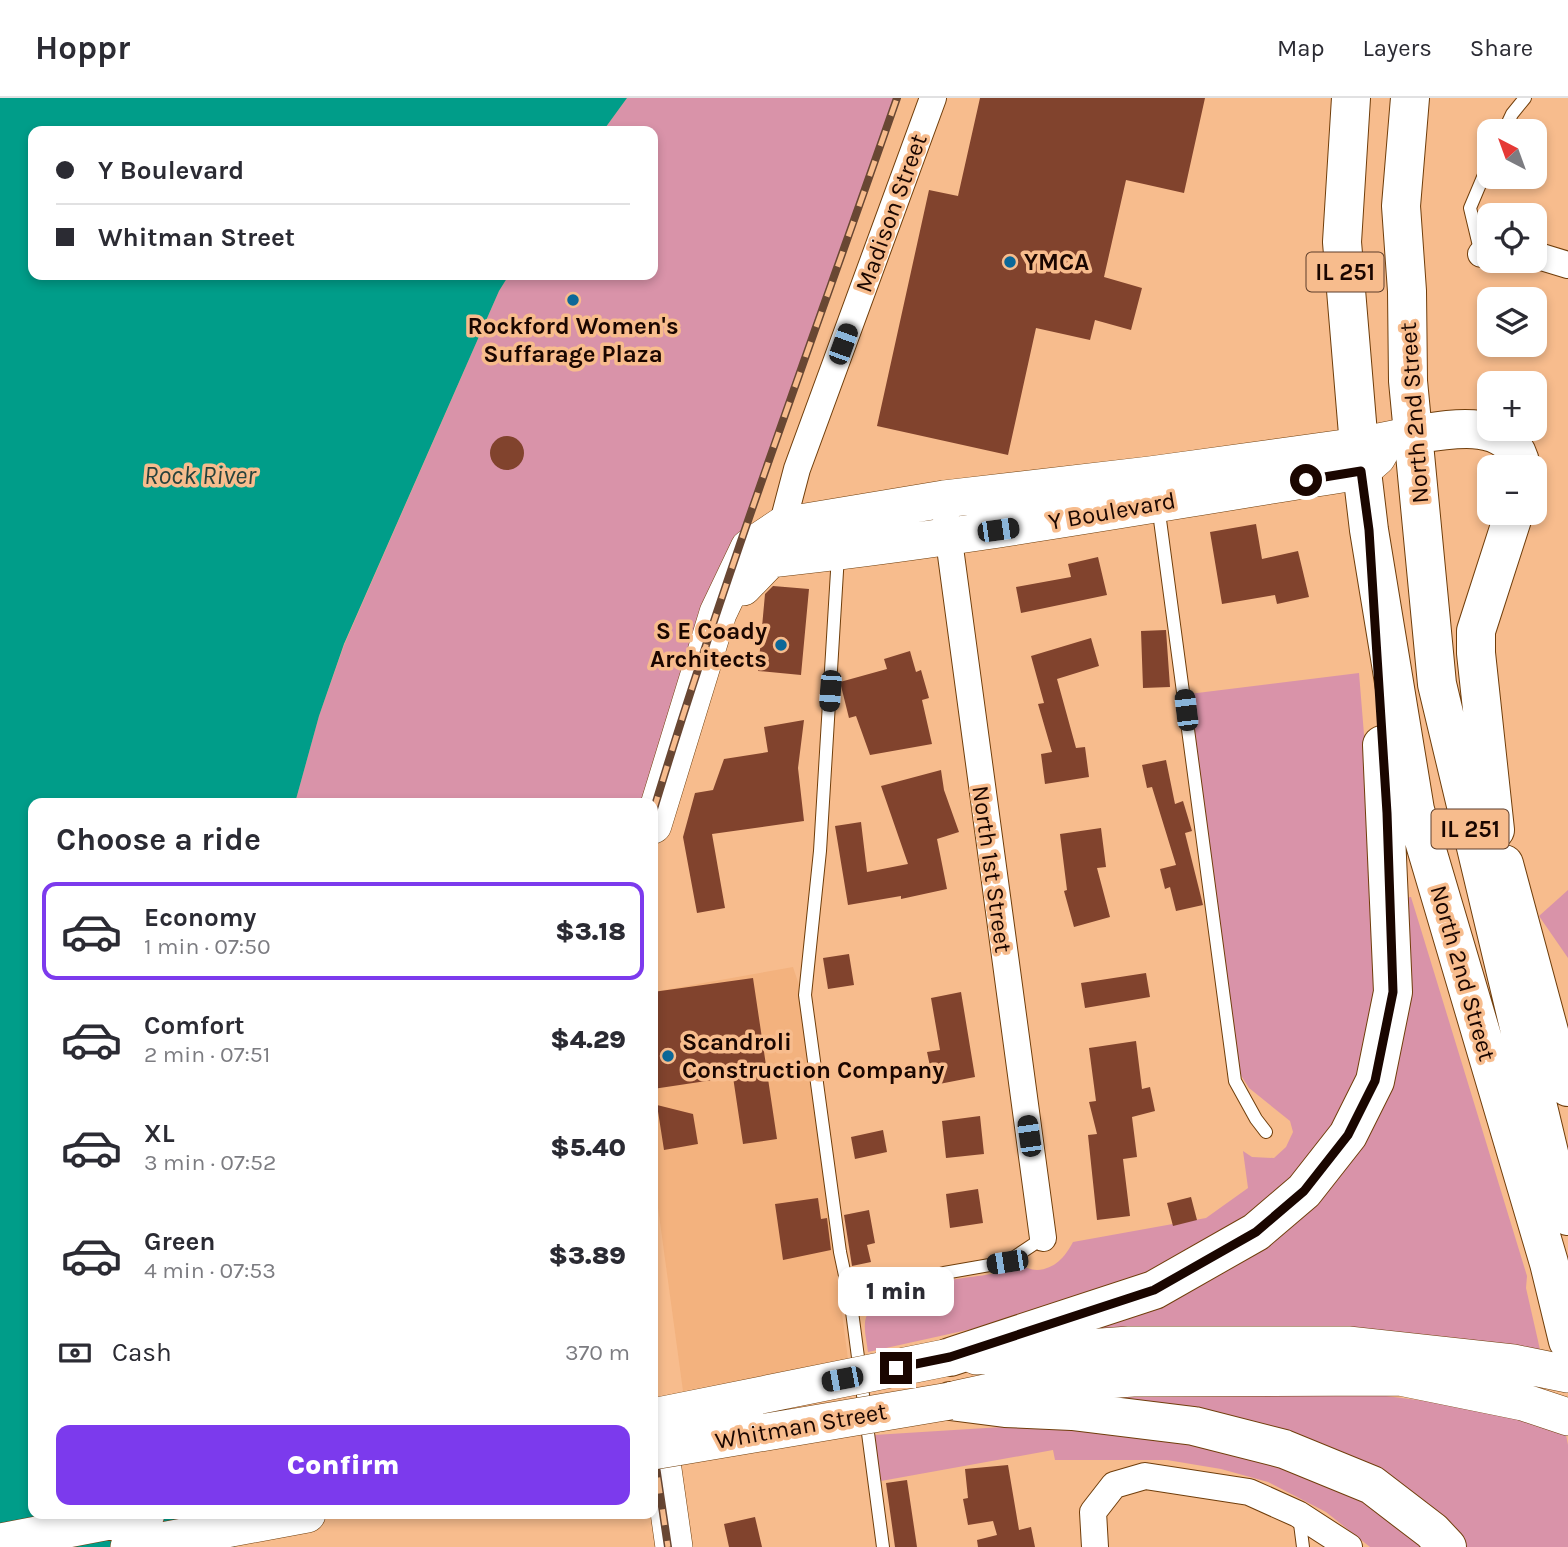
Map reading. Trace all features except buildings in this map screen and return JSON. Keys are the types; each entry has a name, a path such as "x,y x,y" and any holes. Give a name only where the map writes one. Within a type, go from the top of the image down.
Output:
{"main road":[{"name":"North 2nd Street","path":"1351,98 1342,242 1380,448 1550,1157 1568,1216"},
{"name":"North 2nd Street","path":"1410,98 1401,206 1407,291 1408,381 1380,448 1369,530 1415,810 1549,1264 1568,1341"},
{"path":"1380,448 1450,429 1479,428 1494,433 1509,444 1517,455"},
{"name":"Y Boulevard","path":"718,613 771,559 944,499 1157,488 1380,448"},
{"path":"1380,448 1434,486 1477,769 1560,1072 1568,1087"},
{"name":"Y Boulevard","path":"782,526 839,534 948,537 1046,523 1157,488"},
{"path":"1495,830 1476,631 1510,525"},
{"path":"658,809 718,613 748,548 782,526"},
{"path":"950,1357 1154,1290 1256,1232 1304,1191 1348,1135 1375,1081 1393,992 1386,799 1369,530"},
{"name":"Whitman Street","path":"658,1416 950,1357 1129,1345 1348,1345 1513,1363"},
{"path":"1513,1363 1568,1374"},
{"path":"1513,1363 1568,1383"},
{"name":"Whitman Street","path":"658,1450 950,1401 1017,1386 1133,1378 1400,1377 1523,1402 1568,1417"},
{"path":"950,1401 1006,1408 1072,1411 1194,1426 1284,1449 1372,1485 1432,1531 1447,1547"},
{"path":"658,1435 674,1547"},
{"path":"0,1542 120,1519"},
{"path":"129,1547 280,1519"}],"street":[{"name":"Madison Street","path":"782,526 797,469 933,98"},
{"path":"1547,259 1568,265"},
{"name":"North 1st Street","path":"944,499 1043,1238"},
{"path":"1095,1547 1093,1512 1114,1485 1146,1476 1248,1492 1298,1514 1349,1547"}],"lane":[{"path":"1510,119 1525,98"},
{"path":"1477,229 1470,208 1478,189"},
{"path":"1157,488 1235,1081 1266,1132"},
{"path":"839,534 820,851 805,995 840,1252 851,1304 883,1547"},
{"path":"851,1304 904,1283 1007,1262 1043,1238"},
{"path":"1298,1514 1303,1547"}],"shaded area":[{"path":"627,98 897,98 750,515 655,798 296,798 319,716 344,645 506,280 658,280 658,126 607,126"},
{"path":"1359,673 1380,931 1380,985 1359,1075 1342,1115 1296,1181 1195,1255 1044,1313 868,1352 865,1328 867,1315 876,1304 890,1295 928,1284 1019,1267 1043,1269 1059,1261 1073,1242 1206,1218 1248,1188 1243,1151 1252,1157 1274,1158 1286,1147 1293,1132 1290,1121 1249,1088 1240,1074 1189,694"},
{"path":"1568,890 1568,958 1539,916"},
{"path":"1411,897 1527,1276 1526,1288 1541,1354 1333,1329 1248,1326 1048,1334 1329,1181 1403,898"},
{"path":"793,967 799,985 848,1359 683,1391 658,1208 658,991"},
{"path":"1331,1389 1457,1405 1565,1430 1568,1445 1568,1547 1458,1547 1417,1506 1079,1398"},
{"path":"1019,1426 1210,1439 1373,1506 1425,1547 1370,1547 1326,1512 1268,1482 1221,1469 1167,1460 1055,1460 1053,1450 881,1481 874,1435"}],"water":[{"name":"Rock River","path":"0,98 627,98 607,126 28,126 28,280 506,280 344,644 319,716 296,798 28,798 28,1519 231,1519 235,1547 0,1547"}],"railway":[{"path":"657,798 740,543 897,98"},
{"path":"658,1480 668,1547"}],"place":[{"name":"YMCA","path":"1010,262"},
{"name":"Rockford Women's Suffarage Plaza","path":"573,300"},
{"name":"S E Coady Architects","path":"781,645"},
{"name":"Scandroli Construction Company","path":"668,1056"}],"route":[{"path":"896,1368 950,1357 1154,1290 1256,1232 1304,1191 1348,1135 1375,1081 1393,992 1387,813 1369,530 1361,471 1306,480"}]}
